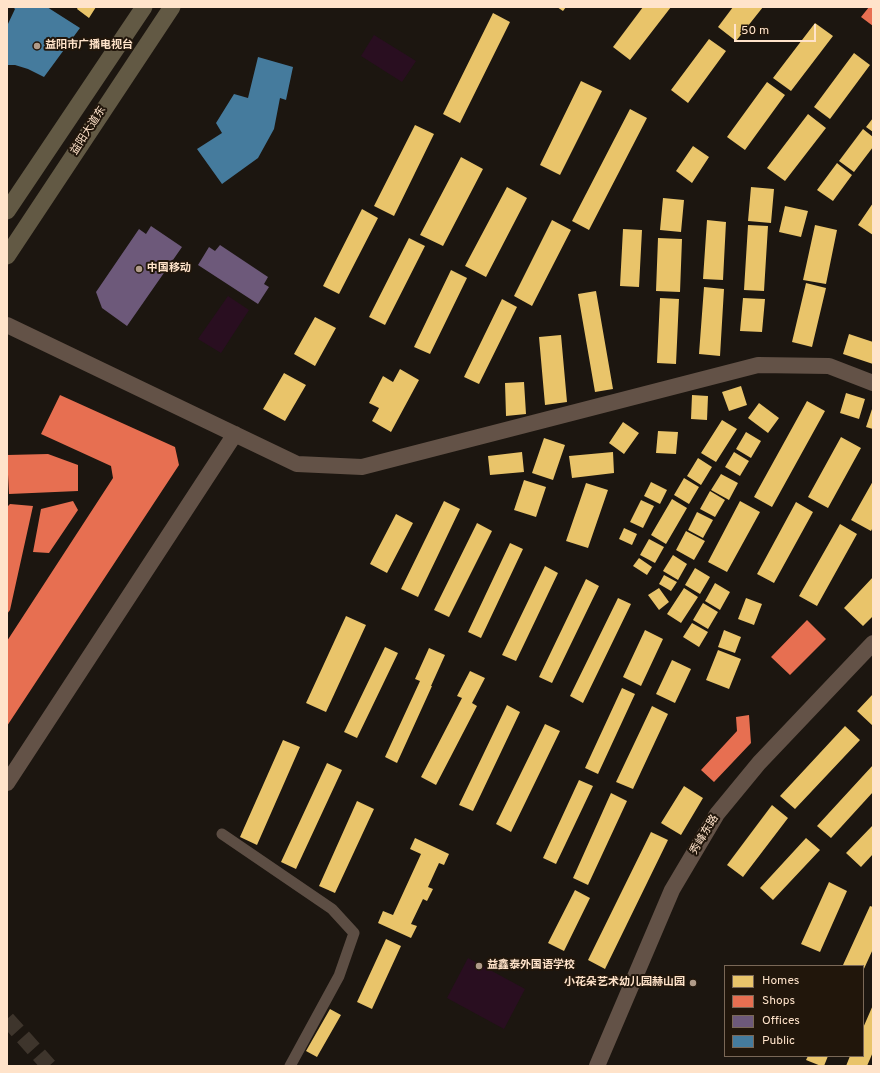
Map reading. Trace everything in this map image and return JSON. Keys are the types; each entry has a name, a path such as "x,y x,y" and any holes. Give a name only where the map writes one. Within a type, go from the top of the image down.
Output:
{"main road":[{"path":"8,208 144,7"},
{"name":"益阳大道东","path":"7,256 172,7"}],"street":[{"path":"7,325 297,464 362,467 758,365 829,366 873,383"},
{"path":"7,783 235,434"},
{"name":"秀峰东路","path":"597,1066 672,890 717,814 759,763 873,643"},
{"path":"222,834 332,909 354,933 339,976 290,1066"}],"shaded area":[{"path":"374,35 416,61 402,82 361,56"},
{"path":"228,296 249,310 221,353 198,339"},
{"path":"468,958 525,989 504,1029 447,998"}],"building: Homes":[{"path":"78,7 96,7 89,18 77,9"},
{"path":"557,7 566,7 563,11"},
{"path":"643,7 671,7 630,60 613,47"},
{"path":"733,7 763,7 736,41 718,27"},
{"path":"493,13 510,22 460,123 443,114"},
{"path":"815,23 833,36 791,91 773,78"},
{"path":"709,39 726,51 688,103 671,90"},
{"path":"854,53 870,65 830,119 814,107"},
{"path":"581,81 602,91 560,175 540,165"},
{"path":"767,82 785,95 745,150 727,137"},
{"path":"630,109 647,118 589,230 572,221"},
{"path":"808,114 826,128 785,181 767,168"},
{"path":"873,118 873,132 866,127"},
{"path":"415,125 434,134 394,216 374,206"},
{"path":"863,129 873,137 873,147 854,172 839,161"},
{"path":"693,146 709,157 692,183 676,171"},
{"path":"461,157 483,169 443,246 420,235"},
{"path":"837,163 852,175 833,201 817,190"},
{"path":"507,187 527,198 486,277 465,266"},
{"path":"751,187 774,189 771,223 748,221"},
{"path":"663,198 684,200 681,232 660,230"},
{"path":"873,203 873,235 858,225"},
{"path":"785,206 808,211 801,237 779,232"},
{"path":"362,209 378,218 339,294 323,286"},
{"path":"552,220 571,230 532,306 514,296"},
{"path":"707,220 726,222 723,280 703,279"},
{"path":"748,225 768,226 764,291 744,290"},
{"path":"815,225 837,230 826,284 803,280"},
{"path":"623,229 642,230 639,287 620,286"},
{"path":"409,238 425,246 385,325 369,317"},
{"path":"658,238 682,239 680,292 656,291"},
{"path":"451,270 467,278 430,354 414,347"},
{"path":"806,283 826,288 812,347 792,342"},
{"path":"704,287 724,289 720,356 699,354"},
{"path":"596,291 613,389 595,392 578,294"},
{"path":"660,298 679,299 676,364 657,363"},
{"path":"743,298 765,299 762,332 740,331"},
{"path":"502,299 517,307 479,384 464,377"},
{"path":"315,317 336,328 315,366 294,354"},
{"path":"849,334 873,342 873,364 843,354"},
{"path":"561,335 567,402 545,405 539,337"},
{"path":"400,369 419,380 391,432 372,421 379,408 369,403 383,376 393,382"},
{"path":"284,373 306,385 285,421 263,409"},
{"path":"524,382 526,414 506,416 505,383"},
{"path":"741,386 747,405 729,411 722,392"},
{"path":"846,393 865,399 859,419 840,413"},
{"path":"692,395 708,396 707,420 691,419"},
{"path":"807,401 825,411 772,507 754,497"},
{"path":"759,403 779,418 768,433 748,418"},
{"path":"873,406 873,429 866,427"},
{"path":"722,420 737,429 716,462 701,453"},
{"path":"623,422 639,433 624,454 609,443"},
{"path":"658,431 678,432 676,454 656,453"},
{"path":"746,432 761,441 751,458 736,449"},
{"path":"841,437 861,448 828,508 808,497"},
{"path":"544,438 565,445 553,480 532,473"},
{"path":"522,452 524,472 490,475 488,456"},
{"path":"613,452 614,473 572,478 569,456"},
{"path":"734,452 749,461 740,476 725,467"},
{"path":"698,458 712,467 701,485 687,476"},
{"path":"721,474 738,483 729,500 711,490"},
{"path":"684,478 699,487 689,504 674,495"},
{"path":"524,480 546,487 536,517 514,510"},
{"path":"873,481 873,527 871,531 851,520"},
{"path":"651,482 667,490 660,504 644,496"},
{"path":"586,483 608,490 588,548 566,541"},
{"path":"710,491 725,500 715,517 700,509"},
{"path":"672,499 687,508 666,544 651,535"},
{"path":"641,500 654,506 643,528 630,522"},
{"path":"444,501 460,509 418,597 401,589"},
{"path":"740,501 760,512 727,572 708,562"},
{"path":"796,502 813,512 774,583 757,574"},
{"path":"697,512 713,520 703,538 688,530"},
{"path":"396,514 413,523 387,573 370,564"},
{"path":"477,523 492,531 449,617 434,610"},
{"path":"840,524 857,534 817,606 799,596"},
{"path":"624,528 637,534 632,545 619,539"},
{"path":"686,531 705,541 694,560 676,550"},
{"path":"649,539 664,547 655,563 640,555"},
{"path":"510,543 523,549 481,638 468,632"},
{"path":"673,555 687,564 678,580 663,571"},
{"path":"639,558 652,567 647,575 633,566"},
{"path":"545,566 558,573 516,661 502,655"},
{"path":"695,568 710,577 700,594 685,585"},
{"path":"664,575 677,582 671,591 659,584"},
{"path":"873,577 873,616 863,626 844,608"},
{"path":"586,579 599,586 552,683 539,677"},
{"path":"715,583 730,592 720,610 705,601"},
{"path":"659,588 669,602 659,610 648,595"},
{"path":"684,588 698,597 681,623 667,614"},
{"path":"618,598 631,604 583,703 570,696"},
{"path":"746,598 762,604 754,625 738,619"},
{"path":"703,603 718,612 708,629 693,620"},
{"path":"346,616 366,625 326,712 306,703"},
{"path":"692,623 708,632 699,647 683,637"},
{"path":"645,630 663,639 641,686 623,677"},
{"path":"724,630 741,637 735,653 718,647"},
{"path":"385,647 398,653 357,738 344,732"},
{"path":"429,648 445,655 397,763 385,757 420,681 415,679"},
{"path":"718,650 741,659 729,689 706,680"},
{"path":"672,660 691,669 675,703 656,694"},
{"path":"470,671 485,678 472,703 477,706 436,785 421,777 462,698 457,696"},
{"path":"622,688 635,694 598,774 585,768"},
{"path":"873,694 873,726 857,711"},
{"path":"507,705 520,712 473,811 459,805"},
{"path":"652,706 668,714 633,789 616,782"},
{"path":"545,724 560,731 511,832 496,824"},
{"path":"845,726 860,740 795,809 780,796"},
{"path":"283,740 300,747 257,845 240,837"},
{"path":"327,763 342,770 296,869 281,862"},
{"path":"873,765 873,792 831,838 817,826"},
{"path":"579,780 593,786 556,864 543,858"},
{"path":"684,786 703,798 681,835 661,823"},
{"path":"611,793 627,801 588,885 573,878"},
{"path":"357,801 374,809 335,893 319,886"},
{"path":"772,805 788,818 743,877 727,865"},
{"path":"873,825 873,854 861,867 846,853"},
{"path":"651,832 668,840 605,969 588,960"},
{"path":"415,838 449,854 444,865 439,863 428,887 433,889 427,901 423,899 411,924 417,926 411,938 378,923 383,911 393,915 421,854 410,849"},
{"path":"806,838 820,850 773,900 760,888"},
{"path":"829,882 847,891 820,952 801,944"},
{"path":"575,890 590,898 564,951 548,943"},
{"path":"870,906 873,907 873,949 864,969 864,965 843,965"},
{"path":"386,939 401,946 372,1009 357,1002"},
{"path":"873,1005 873,1052 867,1066 846,1066 850,1057 864,1057 864,1026"},
{"path":"330,1009 341,1015 317,1057 306,1051"},
{"path":"808,1057 828,1057 824,1066 806,1060"}],"building: Shops":[{"path":"869,7 873,7 873,26 861,17"},
{"path":"60,395 175,447 179,465 7,726 7,641 113,478 111,466 41,434"},
{"path":"48,454 78,465 78,491 9,494 7,455"},
{"path":"73,501 78,510 49,553 33,552 41,509"},
{"path":"10,504 33,506 10,610 7,614 7,507"},
{"path":"807,620 826,639 790,675 771,657"},
{"path":"749,715 751,743 714,782 701,770 737,731 736,717"}],"building: Offices":[{"name":"中国移动","path":"151,226 182,247 127,326 102,308 96,292 139,229 146,234"},
{"path":"220,245 268,277 264,284 269,287 258,304 198,265 209,247 215,251"}],"building: Public":[{"name":"益阳市广播电视台","path":"13,7 47,7 80,28 44,77 28,69 15,65 7,65 7,26 15,9"},
{"path":"258,57 293,67 286,100 280,98 274,129 258,158 222,184 197,149 222,133 216,123 234,94 248,98"}],"tunnel":[{"path":"7,1019 49,1066"}],"place":[{"name":"益阳市广播电视台","path":"37,46"},
{"name":"中国移动","path":"139,269"},
{"name":"益鑫泰外国语学校","path":"479,966"},
{"name":"小花朵艺术幼儿园赫山园","path":"693,983"}]}
